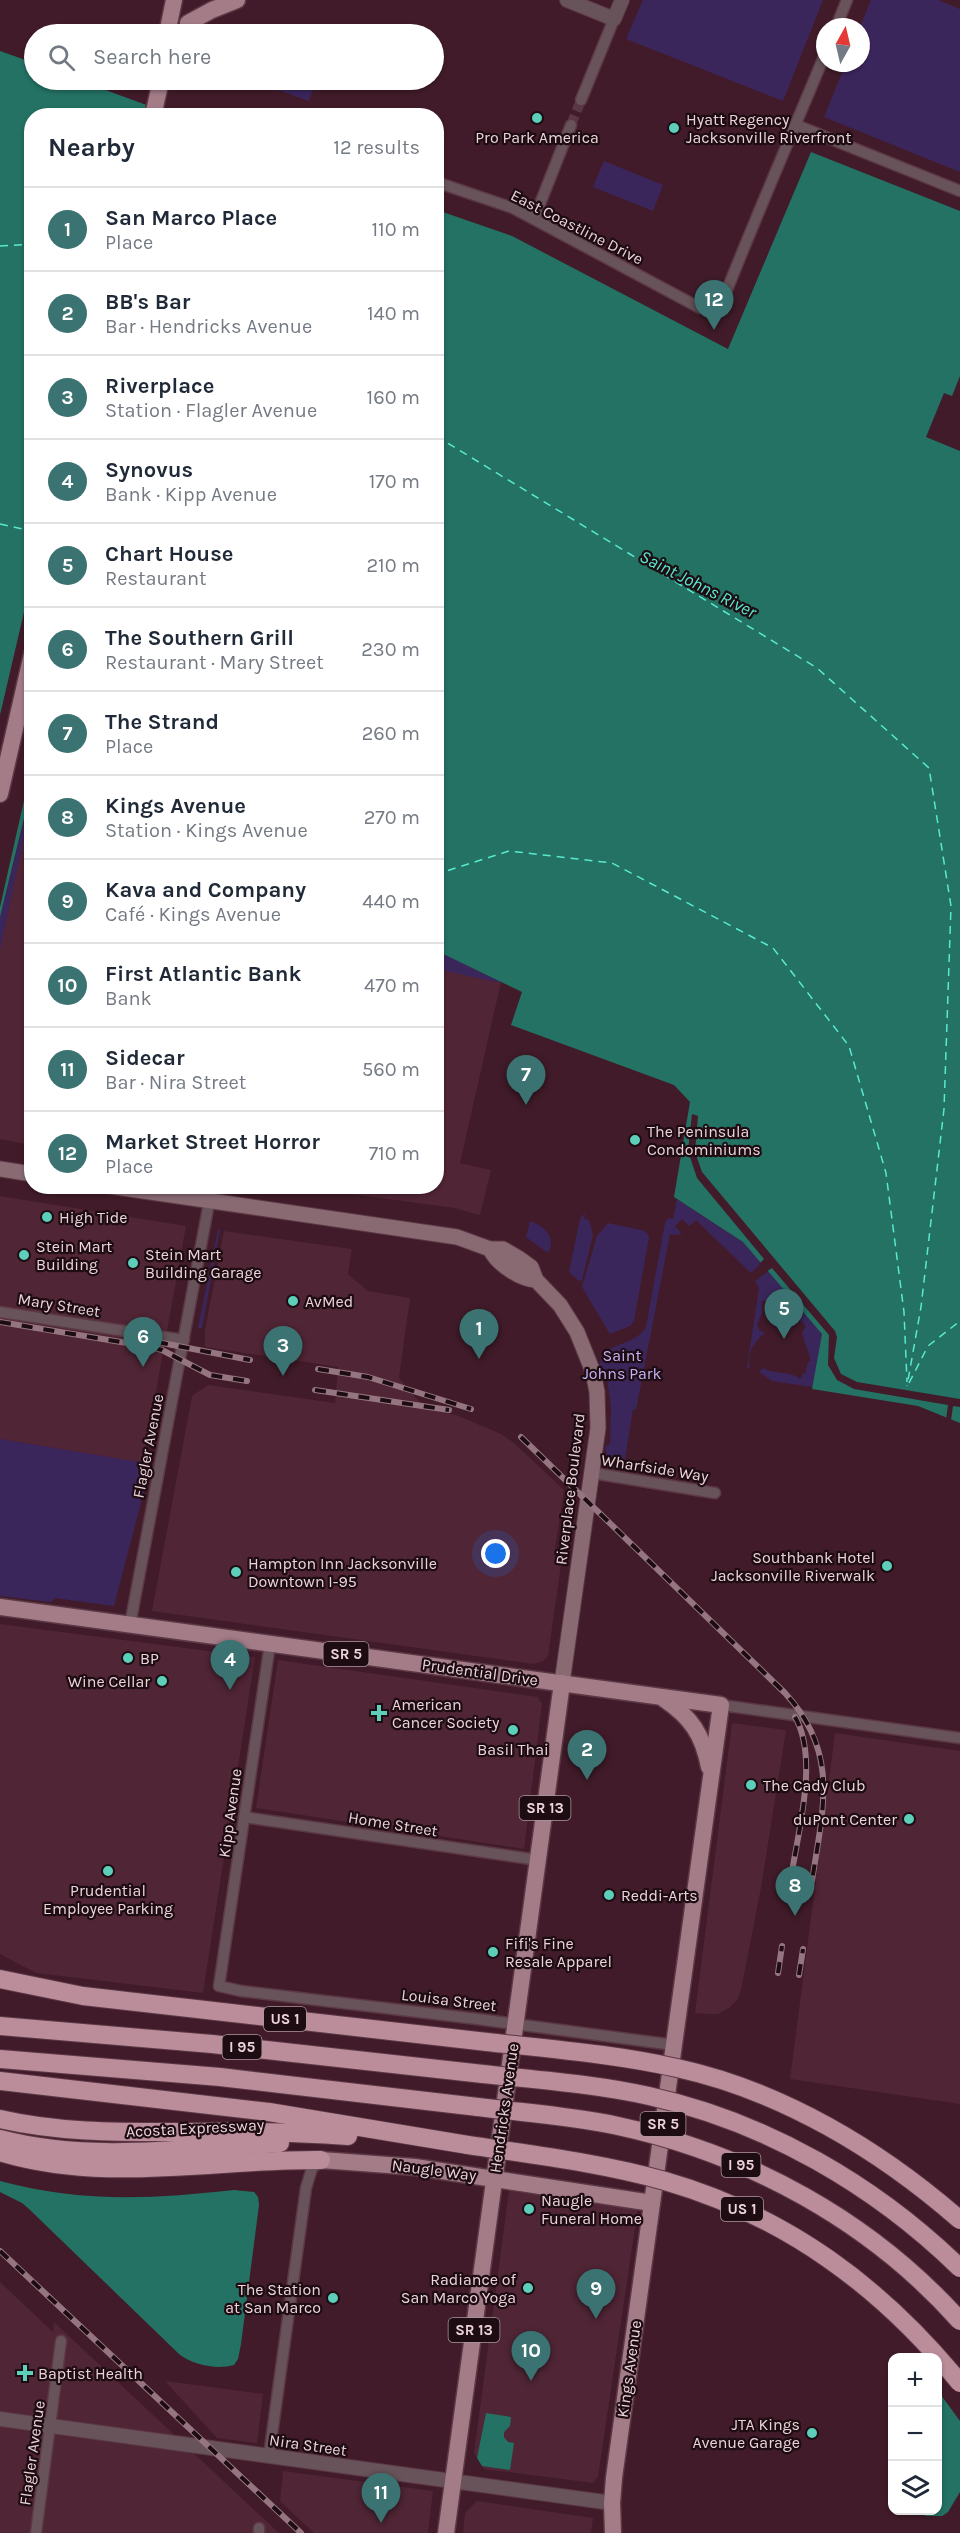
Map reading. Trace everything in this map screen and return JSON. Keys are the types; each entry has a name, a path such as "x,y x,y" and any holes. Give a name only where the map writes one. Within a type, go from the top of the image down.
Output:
{"highway":[{"name":"US 1","path":"0,1979 83,1995 657,2063 699,2073 740,2087 799,2112 856,2144 910,2179 960,2220"},
{"path":"0,1991 83,1995"},
{"name":"I 95","path":"0,2026 213,2044 483,2074 628,2092 674,2102 741,2125 798,2151 852,2182 904,2218 960,2268"},
{"name":"I 95","path":"0,2059 220,2077 478,2107 616,2126 678,2141 746,2167 812,2201 864,2235 913,2274 960,2321"},
{"path":"0,2081 269,2112 468,2145"},
{"name":"US 1","path":"0,2119 51,2128 88,2131 266,2132 468,2145 573,2161 644,2175 705,2194 762,2219 816,2250 867,2287 913,2328 960,2383"},
{"name":"Acosta Expressway","path":"0,2139 39,2148 95,2152 393,2139"},
{"path":"0,2152 51,2164 111,2169 321,2160"}],"main road":[{"path":"169,24 174,0"},
{"path":"189,24 212,0"},
{"path":"191,24 212,10 237,0"},
{"path":"155,108 159,90"},
{"path":"0,794 24,689"},
{"path":"0,1169 24,1173"},
{"name":"Riverplace Boulevard","path":"156,1194 458,1237 490,1249 503,1249 531,1268 536,1280 560,1305 582,1343 598,1397 598,1428 562,1683"},
{"name":"Prudential Drive","path":"0,1607 721,1706"},
{"name":"Hendricks Avenue","path":"446,2533 562,1683"},
{"name":"SR 5","path":"660,1697 680,1709 700,1735 712,1777"},
{"name":"Kings Avenue","path":"613,2533 612,2503 721,1706"},
{"name":"Naugle Way","path":"321,2160 383,2164 494,2178 652,2203"}],"street":[{"path":"567,0 614,19"},
{"path":"581,100 622,0"},
{"path":"840,18 847,0"},
{"path":"818,72 796,125 960,191"},
{"path":"534,219 571,125"},
{"name":"East Coastline Drive","path":"444,185 513,208 700,308 714,303 725,295 780,156 796,125"},
{"name":"Flagler Avenue","path":"130,1625 209,1203"},
{"name":"Mary Street","path":"0,1312 184,1340"},
{"name":"Wharfside Way","path":"591,1473 715,1493"},
{"name":"Kipp Avenue","path":"219,1986 270,1644"},
{"name":"Prudential Drive","path":"721,1706 960,1738"},
{"name":"Home Street","path":"244,1817 538,1860"},
{"name":"Louisa Street","path":"219,1986 241,1991 674,2045"},
{"path":"269,2456 306,2188 312,2168 321,2160"},
{"name":"Flagler Avenue","path":"36,2533 61,2341"},
{"name":"Nira Street","path":"0,2419 612,2503"}],"shaded area":[{"path":"24,828 24,1144 0,1139 0,917"},
{"path":"444,954 501,982 460,1163 491,1170 480,1215 454,1208 351,1194 444,1194"},
{"path":"0,1196 186,1226 143,1463 0,1439"},
{"path":"224,1231 352,1249 348,1274 368,1291 410,1298 399,1378 426,1409 456,1415 501,1434 514,1443 564,1490 554,1556 562,1558 548,1656 543,1661 534,1664 152,1611 192,1396 208,1385 335,1403 338,1367 205,1347 205,1330"},
{"name":"Prudential Employee Parking","path":"0,1624 255,1657 203,1993 36,1973 0,1954"},
{"path":"278,1660 538,1697 542,1704 524,1849 256,1808"},
{"path":"732,1723 786,1730 761,1888 741,1990 737,2000 718,2014 695,2013"},
{"path":"835,1733 960,1751 960,2104 790,2079"},
{"path":"509,2191 638,2207 598,2477 593,2483 484,2469 474,2453"},
{"path":"0,2282 53,2332 54,2322 279,2533 0,2533 0,2413 42,2419 43,2414 33,2416 0,2411"},
{"path":"165,2381 263,2394 257,2443 217,2438"},
{"path":"283,2471 433,2491 428,2533 314,2533 280,2501"},
{"path":"477,2501 593,2518 591,2533 463,2533 465,2513"}],"green space":[{"path":"643,0 823,0 783,101 626,39"},
{"path":"871,0 938,0 960,9 960,172 824,117 842,72 870,72 870,18 864,18"},
{"path":"278,90 313,90 309,101"},
{"path":"604,161 663,185 653,211 593,187"},
{"path":"24,821 24,837 0,950 0,917"},
{"path":"444,954 501,982 444,971"},
{"name":"Saint Johns Park","path":"677,1199 743,1242 762,1263 751,1273 696,1220 689,1226 682,1219 675,1226 681,1233 680,1235 670,1234 636,1410 633,1409 624,1465 608,1460 605,1447 610,1444 611,1407 606,1371 600,1367 601,1359 611,1348 641,1334 646,1327 665,1223 668,1218 673,1219"},
{"path":"585,1213 584,1219 589,1220 593,1235 582,1280 579,1281 569,1272 580,1219"},
{"path":"530,1221 548,1233 551,1242 548,1253 526,1237"},
{"path":"608,1223 645,1231 649,1237 634,1321 630,1326 610,1334 582,1287 597,1236"},
{"path":"218,1230 220,1230 202,1328 198,1328"},
{"path":"769,1271 822,1334 813,1387 772,1381 759,1372 763,1368 791,1374 801,1379 808,1362 811,1361 802,1333 806,1326 784,1306 769,1300 762,1301 762,1313 757,1324 759,1330 765,1333 752,1348 749,1357 750,1368 747,1368 759,1288 755,1281"},
{"path":"0,1439 151,1464 114,1606 55,1598 51,1602 0,1596"}],"water":[{"path":"0,51 24,59 24,90 105,90 155,108 24,108 24,819 0,917"},
{"name":"Saint Johns River","path":"811,152 960,211 960,376 952,396 944,393 926,437 960,451 960,1423 918,1406 812,1389 822,1334 743,1242 674,1197 690,1102 674,1085 511,1025 522,992 444,954 444,212 512,236 728,349"},
{"path":"0,2181 59,2193 88,2196 145,2197 234,2190 254,2192 258,2197 259,2205 241,2344 238,2359 234,2365 205,2366 179,2354 29,2209 0,2192"},
{"path":"942,2365 960,2385 960,2492 948,2512 942,2516 923,2515 942,2515"},
{"path":"486,2413 511,2417 510,2426 504,2432 504,2437 508,2442 514,2443 510,2470 482,2466 477,2458"}],"pier":[{"path":"24,612 24,800 0,907 0,715"},
{"path":"692,1114 698,1116 695,1152 702,1172 835,1331 837,1337 834,1358 841,1374 857,1382 960,1399 960,1407 953,1406 951,1420 946,1420 948,1405 854,1389 837,1380 828,1365 829,1335 772,1268 766,1272 759,1264 764,1259 697,1178 688,1151"},
{"path":"942,2362 960,2381 960,2421 942,2396"}],"ferry route":[{"path":"0,246 24,244"},
{"path":"444,441 817,668 929,768 951,906 944,1109 921,1307 907,1386"},
{"path":"0,524 24,529"},
{"path":"444,872 509,851 612,863 773,948 849,1046 886,1173 904,1312 907,1382"},
{"path":"909,1383 928,1346 960,1321"}],"tunnel":[{"path":"571,125 581,100"}],"railway":[{"path":"0,1322 151,1347 162,1350 210,1375 247,1381"},
{"path":"157,1342 250,1360"},
{"path":"318,1369 368,1377 471,1409"},
{"path":"315,1390 449,1410"},
{"path":"521,1437 785,1693 802,1715 814,1737 821,1760 823,1782 823,1805 812,1881"},
{"path":"791,1878 802,1817 806,1774 802,1734 795,1717"},
{"path":"778,1973 782,1946"},
{"path":"799,1975 803,1949"},
{"path":"0,2251 301,2533"}],"place":[{"name":"Pro Park America","path":"537,118"},
{"name":"Hyatt Regency Jacksonville Riverfront","path":"674,128"},
{"name":"Market Street Horror","path":"714,330"},
{"name":"The Strand","path":"526,1105"},
{"name":"The Peninsula Condominiums","path":"635,1140"},
{"name":"High Tide","path":"47,1217"},
{"name":"Stein Mart Building","path":"24,1255"},
{"name":"Stein Mart Building Garage","path":"133,1263"},
{"name":"AvMed","path":"293,1301"},
{"name":"Chart House","path":"784,1339"},
{"name":"San Marco Place","path":"479,1359"},
{"name":"The Southern Grill","path":"143,1367"},
{"name":"Riverplace","path":"283,1376"},
{"name":"Southbank Hotel Jacksonville Riverwalk","path":"887,1566"},
{"name":"Hampton Inn Jacksonville Downtown I-95","path":"236,1572"},
{"name":"BP","path":"128,1658"},
{"name":"Wine Cellar","path":"162,1681"},
{"name":"Synovus","path":"230,1690"},
{"name":"American Cancer Society","path":"379,1713"},
{"name":"Basil Thai","path":"513,1730"},
{"name":"BB's Bar","path":"587,1780"},
{"name":"The Cady Club","path":"751,1785"},
{"name":"duPont Center","path":"909,1819"},
{"name":"Prudential Employee Parking","path":"108,1871"},
{"name":"Reddi-Arts","path":"609,1895"},
{"name":"Kings Avenue","path":"795,1916"},
{"name":"Fifi's Fine Resale Apparel","path":"493,1952"},
{"name":"Naugle Funeral Home","path":"529,2209"},
{"name":"Radiance of San Marco Yoga","path":"528,2288"},
{"name":"The Station at San Marco","path":"333,2298"},
{"name":"Kava and Company","path":"596,2319"},
{"name":"Baptist Health","path":"25,2373"},
{"name":"First Atlantic Bank","path":"531,2381"},
{"name":"JTA Kings Avenue Garage","path":"812,2433"},
{"name":"Sidecar","path":"381,2523"}]}
